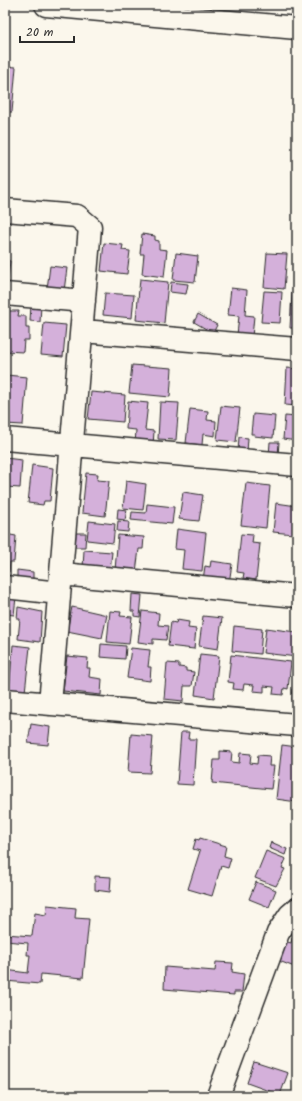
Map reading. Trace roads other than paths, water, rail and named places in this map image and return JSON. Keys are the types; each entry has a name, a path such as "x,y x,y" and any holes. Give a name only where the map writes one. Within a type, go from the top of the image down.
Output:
{"street":[{"path":"46,5 297,28"},
{"path":"5,210 77,216 90,227 83,331 50,704"},
{"path":"5,294 84,301"},
{"path":"83,331 297,349"},
{"path":"5,438 297,465"},
{"path":"5,587 60,583 297,596"},
{"path":"5,700 297,725"},
{"path":"218,1096 278,933 290,915 297,909"}]}
